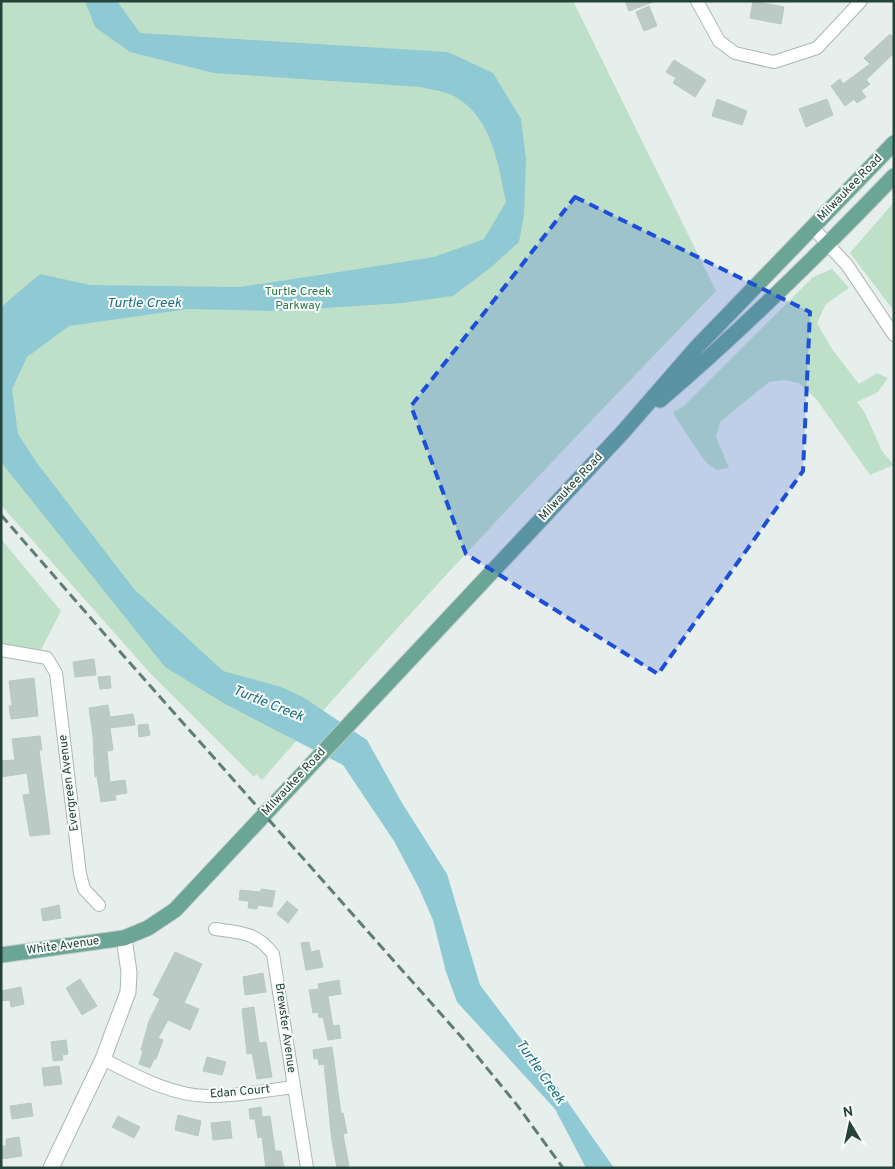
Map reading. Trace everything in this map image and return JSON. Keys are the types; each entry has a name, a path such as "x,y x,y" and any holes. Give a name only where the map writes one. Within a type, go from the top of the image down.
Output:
{"main road":[{"name":"Milwaukee Road","path":"124,938 148,928 175,910 623,432 696,348 894,142"},
{"name":"Milwaukee Road","path":"623,432 708,360 828,244 894,176"},
{"name":"White Avenue","path":"1,955 124,938"}],"street":[{"path":"698,1 719,41 735,53 774,62 817,48 861,1"},
{"path":"813,228 847,265 894,335"},
{"name":"Evergreen Avenue","path":"1,650 47,658 56,673 80,874 84,890 98,905"},
{"name":"Brewster Avenue","path":"215,929 245,933 262,940 273,954 307,1168"},
{"path":"51,1168 103,1059 128,992 129,972 124,938"},
{"name":"Edan Court","path":"103,1059 132,1074 186,1093 219,1096 294,1087"}],"highlighted area":[{"path":"575,197 810,312 803,471 658,674 466,554 411,406"}],"green space":[{"name":"Turtle Creek Parkway","path":"1,1 573,1 716,291 486,532 262,780 256,774 254,777 150,673 1,505"},
{"path":"894,202 894,311 850,253"},
{"path":"832,269 849,288 826,304 817,323 832,349 859,384 877,373 888,378 878,392 857,402 865,413 882,451 894,465 870,475 817,400 799,383 783,380 769,382 720,422 716,437 729,468 717,470 708,464 700,454 673,412 683,407 813,277"},
{"path":"1,539 61,611 41,650 1,645"}],"water":[{"name":"Turtle Creek","path":"85,1 117,1 140,33 448,52 493,73 521,119 526,159 524,215 519,242 490,268 453,296 402,303 279,311 188,309 69,326 27,357 12,389 18,434 37,463 134,589 223,671 281,687 303,697 367,740 402,803 447,874 480,985 558,1088 614,1168 586,1168 555,1109 457,1002 446,972 433,920 419,888 394,841 343,765 225,704 165,667 1,462 1,307 40,274 90,285 240,287 434,257 484,239 506,202 496,157 485,129 467,105 454,96 421,87 214,73 130,52 95,27"}],"building":[{"path":"625,1 652,1 653,2 629,11"},
{"path":"753,1 784,7 781,24 750,18"},
{"path":"649,6 657,26 644,31 636,12"},
{"path":"890,34 894,38 894,53 866,80 870,84 861,91 866,97 857,103 854,99 845,106 831,86 840,79 843,84 870,64 864,58"},
{"path":"674,60 706,80 695,97 673,83 676,78 666,72"},
{"path":"717,99 747,111 742,125 712,116"},
{"path":"827,99 833,115 806,127 799,109"},
{"path":"94,659 96,675 75,677 73,662"},
{"path":"110,676 111,688 100,689 98,677"},
{"path":"34,678 38,716 11,719 9,706 12,706 9,681"},
{"path":"108,705 110,717 133,714 135,725 110,728 113,750 107,751 110,782 125,780 127,793 115,795 116,800 101,802 97,776 95,777 93,736 89,708"},
{"path":"148,724 150,735 139,737 138,725"},
{"path":"40,736 42,750 39,750 50,834 30,836 23,795 30,794 27,773 1,777 1,761 15,760 12,739"},
{"path":"261,889 275,891 272,907 258,905 257,909 248,908 249,901 239,900 240,890 261,892"},
{"path":"287,901 298,910 288,923 277,914"},
{"path":"59,905 61,918 43,921 41,909"},
{"path":"309,942 311,952 319,950 323,967 306,970 301,943"},
{"path":"175,952 202,964 184,1003 199,1009 190,1030 168,1020 158,1038 163,1040 156,1059 154,1059 150,1068 139,1064 143,1051 141,1050 149,1021 160,999 153,995"},
{"path":"263,973 266,992 245,995 243,977"},
{"path":"80,979 97,1006 82,1015 66,988"},
{"path":"339,980 341,994 328,996 333,1026 339,1025 341,1038 328,1040 323,1017 319,1018 318,1012 313,1013 309,990 319,989 318,984"},
{"path":"21,987 24,1004 11,1007 10,1000 1,1001 1,991"},
{"path":"254,1007 259,1043 266,1042 272,1077 257,1079 252,1053 247,1054 242,1009"},
{"path":"66,1040 68,1054 62,1055 63,1060 53,1061 51,1042"},
{"path":"332,1047 341,1114 343,1113 347,1133 343,1134 349,1166 341,1168 337,1168 332,1141 324,1064 319,1065 318,1058 314,1059 313,1050"},
{"path":"207,1057 226,1062 222,1075 203,1071"},
{"path":"59,1066 62,1084 44,1086 42,1068"},
{"path":"31,1103 33,1116 12,1119 10,1106"},
{"path":"261,1107 262,1117 270,1116 275,1151 281,1151 284,1168 266,1168 262,1137 258,1138 255,1119 250,1119 249,1109"},
{"path":"178,1115 201,1121 198,1136 175,1130"},
{"path":"118,1116 140,1127 134,1138 112,1127"},
{"path":"230,1121 232,1138 213,1140 211,1123"},
{"path":"19,1137 22,1156 1,1159 1,1146 6,1146 6,1139"}],"railway":[{"path":"1,515 464,1040 517,1105 563,1168"}]}
